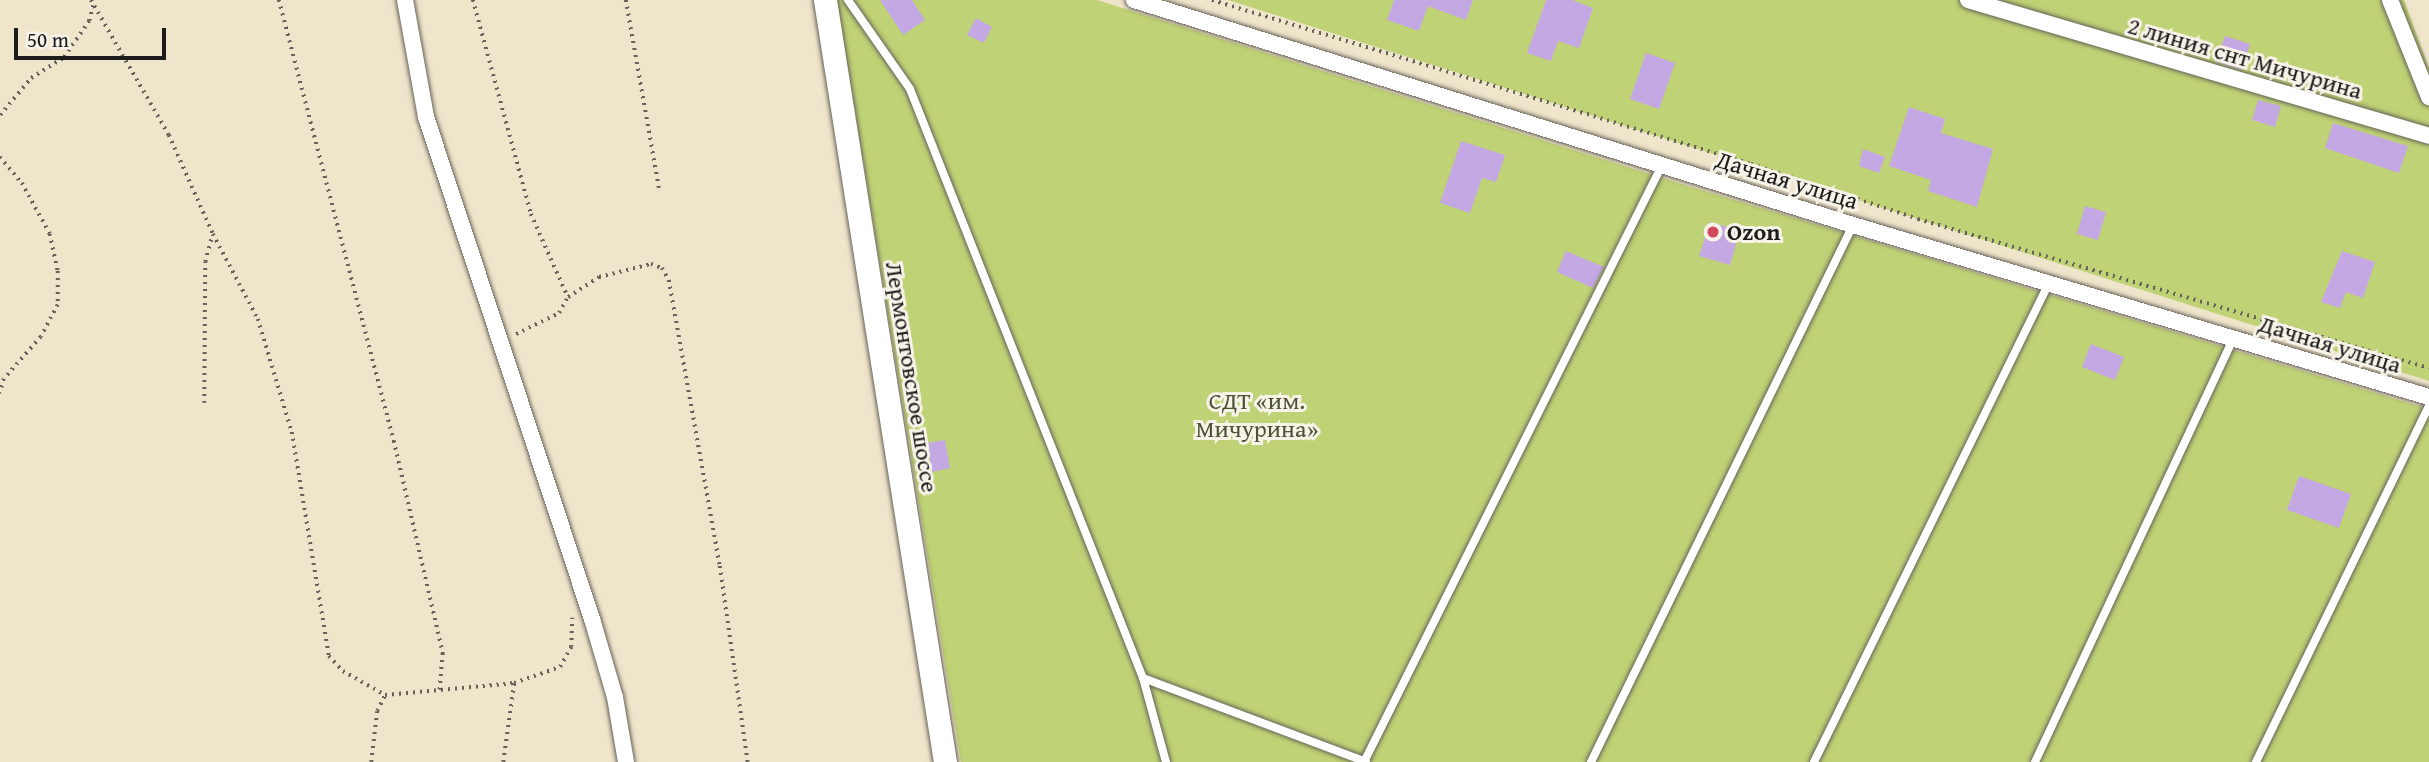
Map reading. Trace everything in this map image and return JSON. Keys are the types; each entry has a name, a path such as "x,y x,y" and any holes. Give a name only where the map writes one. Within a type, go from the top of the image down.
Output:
{"street":[{"path":"405,0 426,117 498,342 592,619 615,697 626,762"},
{"name":"Лермонтовское шоссе","path":"825,0 945,762"},
{"name":"Дачная улица","path":"1134,0 1853,225 2429,397"},
{"name":"2 линия снт Мичурина","path":"1968,0 2429,136"},
{"path":"2390,0 2429,97"}],"lane":[{"path":"848,0 910,89 1143,678 1166,762"},
{"path":"1143,678 1364,762 1662,166"},
{"path":"1591,762 1853,225"},
{"path":"1814,762 2049,283"},
{"path":"2035,762 2234,338"},
{"path":"2256,762 2429,406"}],"path":[{"path":"91,0 169,135 213,234 258,319 292,432 329,656 343,671 385,695 514,683 560,667 571,647 572,608"},
{"path":"279,0 394,440 443,653 440,691"},
{"path":"473,0 531,214 569,297"},
{"path":"626,0 660,188"},
{"path":"1212,0 1751,164 1918,219 2429,368"},
{"path":"0,115 31,78 64,57 89,21 93,6"},
{"path":"0,157 22,183 50,234 58,271 58,305 41,337 4,379 0,393"},
{"path":"204,403 205,262 213,234"},
{"path":"498,342 559,313 569,297 598,277 651,264 662,268 669,280 702,454 748,762"},
{"path":"503,762 514,683"},
{"path":"371,762 377,711 385,695"}],"green space":[{"name":"СДТ «им. Мичурина»","path":"837,0 1097,0 1688,186 2429,409 2429,762 961,762"},
{"path":"1228,0 2404,0 2429,68 2429,381"}],"building":[{"path":"880,0 912,0 925,20 903,35"},
{"path":"1394,0 1473,0 1466,20 1428,6 1419,31 1387,20"},
{"path":"1546,0 1572,0 1593,8 1579,48 1558,41 1551,61 1527,53"},
{"path":"976,18 992,27 984,43 967,35"},
{"path":"2225,36 2250,44 2242,70 2216,62"},
{"path":"1646,53 1675,63 1659,109 1630,99"},
{"path":"2258,100 2281,106 2275,127 2252,120"},
{"path":"1909,107 1945,119 1941,133 1993,149 1977,207 1928,191 1931,180 1889,166"},
{"path":"2333,123 2408,146 2399,173 2325,148"},
{"path":"1461,141 1505,155 1496,182 1482,178 1470,213 1440,203"},
{"path":"1863,149 1885,157 1879,173 1859,166"},
{"path":"2085,206 2106,212 2098,240 2077,234"},
{"path":"1710,222 1740,231 1730,265 1699,256"},
{"path":"1566,251 1604,267 1593,288 1557,272"},
{"path":"2342,251 2375,262 2363,298 2346,292 2340,308 2321,302"},
{"path":"2091,344 2124,357 2115,380 2082,367"},
{"path":"945,440 950,468 932,472 927,443"},
{"path":"2299,476 2351,494 2339,528 2287,510"}],"place":[{"name":"Ozon","path":"1713,232"}]}
